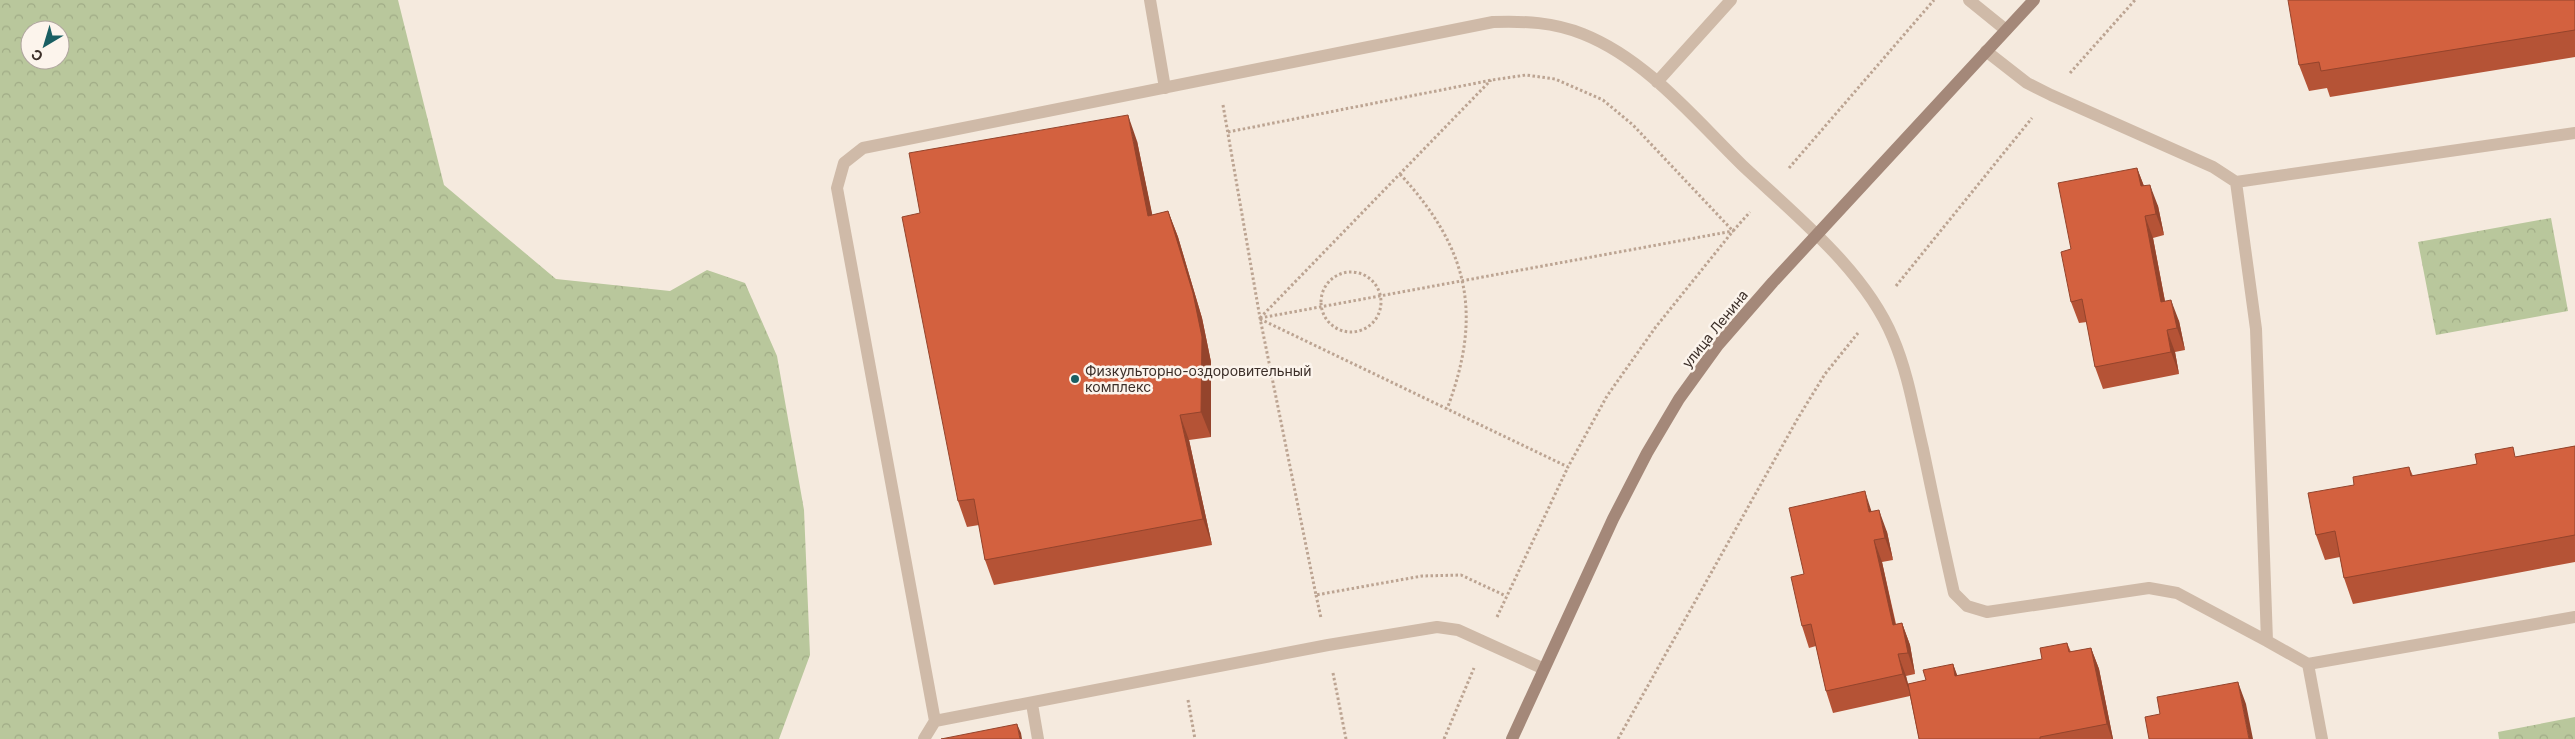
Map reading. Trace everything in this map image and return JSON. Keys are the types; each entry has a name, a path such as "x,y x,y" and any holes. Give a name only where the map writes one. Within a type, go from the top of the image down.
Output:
{"street":[{"name":"улица Ленина","path":"1512,739 1542,668 1613,519 1647,453 1679,399 1718,345 1816,235 2034,0"}],"lane":[{"path":"1150,0 1165,88"},
{"path":"1657,82 1731,0"},
{"path":"1969,0 2006,30"},
{"path":"924,739 935,721 837,188 844,163 863,148 1493,22 1536,21 1583,34 1624,56 1657,82 1816,235 1854,276 1878,309 1893,336 1908,380 1954,593 1967,606 1987,612 2148,588 2176,593 2308,664 2575,617"},
{"path":"1986,51 2027,82 2051,95 2213,166 2236,182 2575,133"},
{"path":"2236,182 2256,329 2267,641"},
{"path":"935,721 1032,704 1328,645 1437,627 1458,630 1486,641 1542,668"},
{"path":"2308,664 2322,739"},
{"path":"1032,704 1038,739"}],"path":[{"path":"1444,739 1506,596 1568,467 1607,396 1655,328 1733,231 1934,0"},
{"path":"1618,739 1798,418 1825,374 2051,95 2135,0"},
{"path":"1228,132 1492,80 1526,75 1555,79 1578,87 1603,100 1633,125 1733,231"},
{"path":"1217,78 1260,318 1316,595 1422,576 1461,575 1506,596"},
{"path":"1260,318 1492,80"},
{"path":"1400,174 1425,201 1445,232 1462,281 1466,301 1466,339 1460,374 1447,409"},
{"path":"1260,318 1733,231"},
{"path":"1346,272 1361,274 1374,282 1382,296 1380,312 1372,325 1357,332 1341,331 1327,322 1321,307 1323,291 1332,279 1346,272"},
{"path":"1260,318 1568,467"},
{"path":"1328,645 1346,739"}],"green space":[{"path":"0,0 398,0 444,185 556,279 670,291 707,270 745,283 777,356 804,510 810,655 779,739 0,739"},
{"path":"2551,218 2568,311 2436,335 2418,242"},
{"path":"2575,717 2575,739 2499,739 2498,732"}],"building":[{"path":"2288,0 2575,0 2575,30 2321,71 2319,62 2299,65"},
{"name":"Физкульторно-оздоровительный комплекс","path":"1128,115 1148,216 1168,211 1193,293 1202,337 1201,412 1180,415 1203,519 985,560 974,499 958,501 902,217 920,213 909,153"},
{"path":"2137,168 2141,186 2150,185 2156,214 2145,216 2161,302 2171,300 2177,328 2167,330 2171,352 2095,367 2082,299 2071,302 2061,252 2071,249 2058,183"},
{"path":"2575,446 2575,535 2344,578 2335,531 2316,535 2308,493 2354,485 2353,477 2409,467 2411,476 2477,464 2475,454 2513,447 2515,457"},
{"path":"1865,491 1869,512 1879,510 1885,538 1874,540 1893,625 1902,623 1908,653 1898,654 1903,674 1826,691 1811,624 1802,626 1791,577 1804,574 1789,508"},
{"path":"2067,643 2069,652 2091,648 2107,724 2040,737 2040,739 1919,739 1908,684 1926,680 1923,670 1953,664 1955,676 2042,659 2040,648"},
{"path":"2238,682 2249,739 2149,739 2145,717 2160,714 2157,697"},
{"path":"1017,724 1020,739 941,739"}],"place":[{"name":"Физкульторно-оздоровительный комплекс","path":"1075,379"}]}
